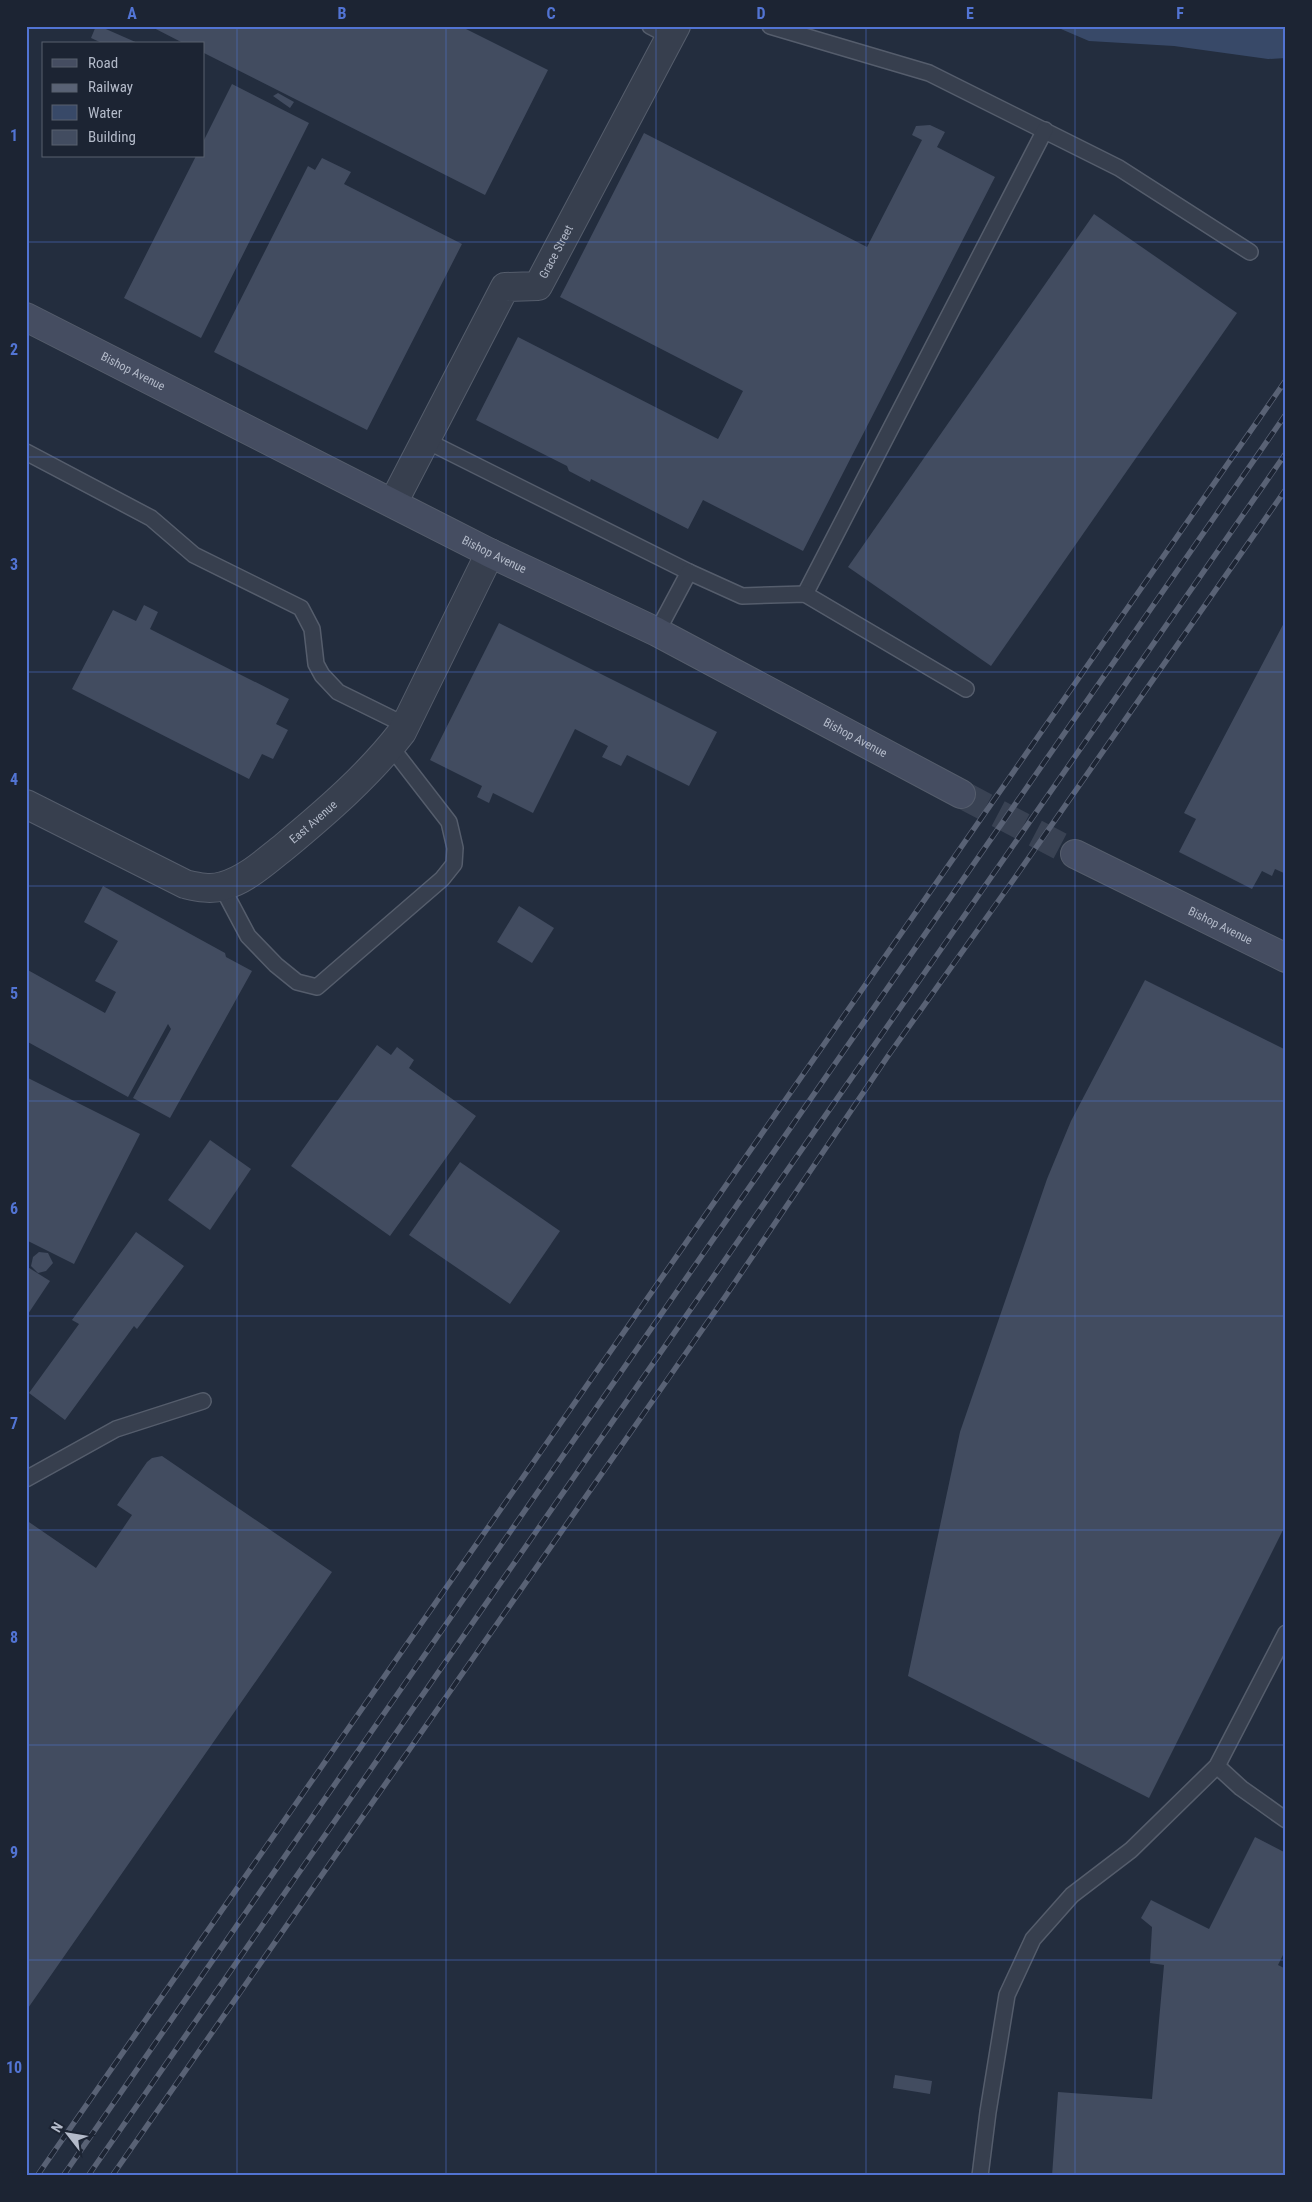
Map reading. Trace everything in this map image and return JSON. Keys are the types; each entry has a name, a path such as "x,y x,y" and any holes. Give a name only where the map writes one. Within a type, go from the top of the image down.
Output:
{"street":[{"name":"Grace Street","path":"393,503 505,287 538,286 666,30"},
{"name":"Bishop Avenue","path":"26,317 490,553 657,632 960,794"},
{"name":"East Avenue","path":"26,804 185,884 206,888 222,886 242,878 264,863 326,812 398,736 490,553"},
{"name":"Bishop Avenue","path":"1075,854 1286,958"}],"lane":[{"path":"770,26 929,73 1119,168 1250,252"},
{"path":"805,594 1044,130"},
{"path":"425,440 689,572 742,596 805,594 966,689"},
{"path":"26,452 151,518 194,555 300,608 312,629 316,664 322,676 338,692 398,736 449,822 455,848 454,864 442,879 317,987 297,982 276,965 248,936 222,886"},
{"path":"657,632 689,572"},
{"path":"26,1479 116,1429 203,1401"},
{"path":"980,2176 988,2112 1007,1995 1033,1939 1072,1895 1130,1850 1217,1766 1286,1633"},
{"path":"1217,1766 1241,1788 1286,1820"}],"water":[{"path":"1054,26 1286,26 1286,58 1268,59 1174,46 1089,41"}],"building":[{"path":"96,26 99,26 135,42 100,42 91,38"},
{"path":"150,26 460,26 548,70 485,195 205,54 205,42 181,42"},
{"path":"232,84 309,123 201,338 124,298 195,158 205,158 205,138"},
{"path":"278,93 294,102 290,108 273,96"},
{"path":"930,125 945,132 937,147 995,177 803,551 703,500 688,529 591,479 590,482 569,471 567,466 476,420 518,337 718,439 743,391 560,297 644,133 867,247 922,140 912,135 916,126"},
{"path":"322,158 351,172 344,184 462,244 367,430 214,352 308,166 315,170"},
{"path":"1094,214 1237,313 991,666 848,567"},
{"path":"144,605 158,612 150,629 289,699 276,724 288,730 273,759 262,754 249,779 72,689 113,610 136,621"},
{"path":"1286,619 1286,874 1275,869 1272,876 1262,871 1252,889 1179,852 1196,819 1184,813"},
{"path":"499,623 717,732 689,786 627,755 621,766 602,757 608,746 575,729 533,813 493,793 489,803 477,797 482,786 430,760"},
{"path":"103,886 225,953 226,957 252,971 170,1118 133,1098 171,1029 168,1024 128,1097 26,1041 26,969 105,1013 116,992 95,981 118,941 84,922"},
{"path":"519,906 554,928 532,963 497,942"},
{"path":"1145,980 1286,1050 1286,1524 1149,1798 908,1676 960,1432 1047,1179 1071,1121"},
{"path":"377,1045 391,1055 397,1047 414,1060 409,1068 476,1116 390,1236 291,1166"},
{"path":"26,1077 140,1134 74,1264 26,1240"},
{"path":"210,1140 251,1169 210,1230 168,1200"},
{"path":"460,1162 560,1231 510,1304 409,1235"},
{"path":"136,1232 184,1266 137,1329 134,1326 65,1420 29,1393 79,1324 72,1320"},
{"path":"39,1252 48,1253 53,1263 46,1271 38,1273 31,1266 33,1257"},
{"path":"26,1266 50,1281 26,1317"},
{"path":"162,1456 332,1572 26,2011 26,1520 96,1568 132,1515 117,1505 147,1462 152,1458"},
{"path":"1255,1837 1286,1853 1286,1949 1278,1965 1286,1969 1286,2176 1052,2176 1058,2092 1152,2099 1164,1965 1150,1963 1152,1927 1141,1918 1151,1900 1209,1929"},
{"path":"895,2075 932,2081 930,2094 893,2088"}],"tunnel":[{"path":"961,794 1075,854"}],"railway":[{"path":"37,2176 1286,380"},
{"path":"63,2176 1286,414"},
{"path":"88,2176 1286,453"},
{"path":"112,2176 725,1297 888,1056 1286,489"}]}
